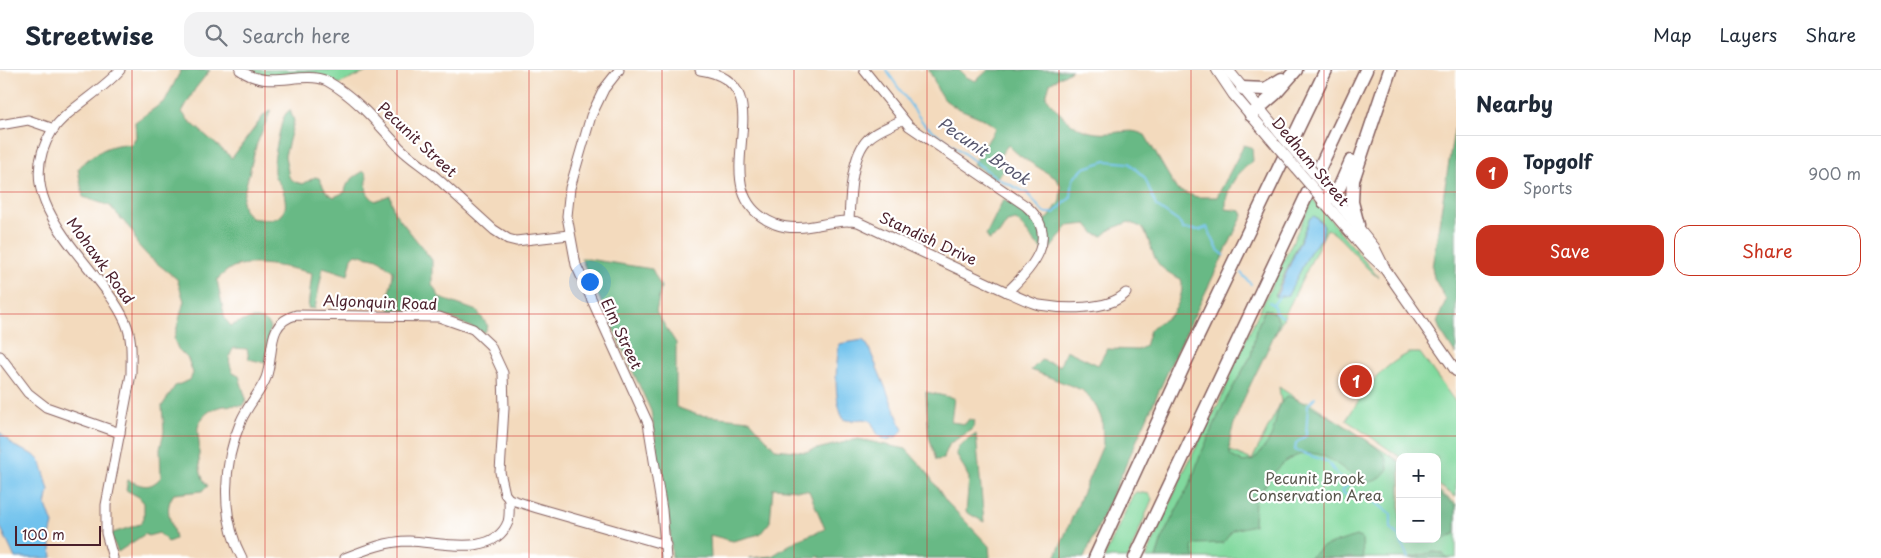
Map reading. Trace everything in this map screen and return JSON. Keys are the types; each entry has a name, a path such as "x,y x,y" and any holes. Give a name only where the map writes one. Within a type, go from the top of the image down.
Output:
{"highway":[{"path":"1242,88 1257,90 1269,88 1282,80 1290,70"},
{"path":"1255,112 1296,70"},
{"path":"1095,558 1181,372 1326,70"},
{"path":"1135,558 1366,70"},
{"path":"1325,197 1342,183 1388,75"},
{"path":"1358,225 1352,202 1353,180 1388,75"}],"main road":[{"name":"Dedham Street","path":"1217,70 1255,112 1282,136 1323,184 1325,197 1358,225 1377,250 1385,269"},
{"name":"Dedham Street","path":"1228,70 1242,88 1277,146 1325,197 1367,252 1385,269 1456,371"}],"street":[{"name":"Mohawk Road","path":"113,558 109,549 105,521 133,359 130,337 119,308 60,230 44,200 41,188 42,162 46,145 54,129 120,70"},
{"name":"Pecunit Street","path":"240,70 250,77 263,80 314,77 333,85 374,118 400,148 508,240 516,241 569,235"},
{"name":"Elm Street","path":"619,70 600,97 584,136 568,196 569,235 576,265 589,296 645,415 656,470 666,558"},
{"name":"Standish Drive","path":"700,70 719,74 728,80 740,96 744,124 739,175 743,192 753,208 773,223 790,228 810,228 849,221 872,228 1007,292 1040,305 1108,305 1120,299 1126,293"},
{"path":"864,70 902,120 929,142 1026,206 1038,219 1042,232 1038,258 1007,292"},
{"path":"0,125 28,120 54,129"},
{"path":"849,221 856,163 860,148 870,137 902,120"},
{"name":"Algonquin Road","path":"242,558 228,523 227,489 232,451 241,420 265,380 270,360 273,332 283,320 296,315 439,317 467,326 486,339 495,353 503,373 504,408 500,472 502,488 510,499"},
{"path":"0,356 28,393 46,407 120,433"},
{"path":"345,558 387,544 410,541 458,550 479,550 496,541 502,534 508,522 510,499 666,545"}],"green space":[{"path":"181,70 210,70 195,89 182,112 188,120 232,158 264,115 271,110 256,146 242,201 244,210 251,218 274,219 283,213 285,208 283,190 274,173 274,162 282,122 290,110 294,121 285,156 289,177 295,182 303,184 315,177 319,178 326,192 334,197 345,192 349,182 364,171 367,177 367,190 370,197 375,201 390,195 394,212 432,260 432,284 440,298 477,311 488,326 485,332 482,332 453,319 429,312 390,310 387,302 393,271 378,259 356,254 352,258 348,275 323,267 315,309 308,308 312,273 264,264 244,264 231,268 217,280 225,319 231,326 251,319 261,320 270,325 265,363 249,359 247,349 234,348 232,351 229,360 230,366 233,373 239,376 246,399 243,406 229,405 216,408 201,420 198,427 199,464 201,474 208,486 202,491 174,494 169,505 169,516 175,539 168,542 159,533 148,536 145,534 118,552 110,534 140,524 144,518 144,503 139,497 126,490 128,480 146,486 153,484 161,477 160,449 164,431 162,406 175,386 190,380 193,373 188,359 178,349 174,339 184,301 177,279 149,257 137,244 133,232 110,206 83,197 78,169 102,150 117,145 131,145 136,137 135,122 165,101"},
{"path":"247,70 371,70 339,84 313,73 271,76"},
{"path":"928,70 959,70 966,77 976,81 988,70 1072,70 1050,83 1046,97 1061,115 1069,122 1086,131 1106,133 1132,131 1145,135 1177,190 1197,197 1217,197 1244,145 1252,148 1253,161 1237,176 1230,188 1226,201 1226,209 1241,211 1243,215 1176,353 1084,558 1055,558 1103,445 1102,420 1095,404 1082,390 1031,370 1041,360 1060,366 1066,350 1098,365 1107,349 1138,350 1145,346 1150,330 1170,316 1176,309 1182,288 1181,279 1171,274 1159,264 1143,228 1129,222 1111,229 1103,236 1095,234 1087,224 1068,226 1051,248 1044,250 1036,244 1016,220 1007,222 999,234 989,240 986,235 1003,200 1021,208 1034,223 1049,218 1060,201 1061,187 1057,179 1020,156 1008,145 996,161 1003,171 995,179 973,164 996,128 945,100 939,93"},
{"path":"1456,118 1456,355 1441,332 1437,322 1446,300 1434,278 1432,267"},
{"path":"1313,199 1378,277 1333,232 1327,229 1275,335 1279,321 1269,310 1265,309 1256,330 1251,356 1224,403 1191,482 1163,536 1156,558 1146,558 1185,469 1219,403 1247,337","holes":["1316,217 1324,225 1322,238 1311,250 1288,295 1275,295 1310,218"]},
{"path":"581,258 652,269 661,287 656,312 676,343 676,407 698,415 750,420 775,449 805,452 858,439 906,449 926,471 946,501 989,546 990,558 820,558 819,556 816,558 749,558 772,556 797,540 825,529 809,491 773,488 770,522 760,534 733,541 710,535 711,558 672,558 669,521 651,411"},
{"path":"1265,309 1274,313 1279,321 1239,410 1230,444 1231,456 1243,462 1254,460 1271,437 1280,404 1287,396 1322,412 1373,445 1384,455 1388,469 1377,480 1366,482 1356,478 1321,455 1306,453 1290,459 1275,472 1255,500 1254,525 1233,530 1223,543 1195,544 1192,548 1195,558 1156,558 1163,536 1191,482 1200,456 1224,403 1251,356 1256,330"},
{"path":"1409,353 1420,353 1456,403 1456,497 1441,487 1441,453 1396,454 1346,420 1366,390 1388,366"},
{"name":"Pecunit Brook Conservation Area","path":"1279,387 1303,403 1307,401 1396,459 1396,543 1441,543 1441,493 1456,504 1456,558 1180,558 1231,451 1252,460 1281,402"},
{"path":"926,392 954,398 951,422 965,424 969,419 975,421 972,430 950,443 943,459 936,460 929,436"},
{"path":"976,434 984,522 966,512 969,478 956,453 959,446"},
{"path":"1136,492 1149,494 1152,499 1128,558 1104,558 1133,495"},
{"path":"1441,495 1456,506 1456,533 1441,540"},
{"path":"1356,536 1362,538 1363,558 1309,558 1322,547"},
{"path":"1434,552 1442,553 1448,558 1408,558"}],"water":[{"path":"1314,216 1324,225 1322,238 1311,250 1288,295 1276,297 1310,218"},
{"path":"863,340 868,346 903,430 897,436 887,440 879,435 868,420 843,419 840,410 836,382 839,344"},
{"path":"0,432 14,446 34,455 41,462 49,490 46,505 53,524 50,535 52,558 15,558 0,526"}],"waterway":[{"name":"Pecunit Brook","path":"886,70 924,124 1000,180 1027,193 1044,213 1054,213 1071,197 1073,179 1084,168 1106,161 1129,163 1145,178 1156,206 1179,222 1183,229 1200,230 1207,227 1218,250 1224,255"},
{"name":"Pecunit Brook","path":"1241,273 1251,284"},
{"path":"1273,305 1279,297"},
{"name":"Pecunit Brook","path":"1269,302 1274,306 1275,312 1283,317"},
{"name":"Pecunit Brook","path":"1315,397 1308,405 1306,436 1296,443 1295,450 1328,462 1337,475 1349,483 1342,491 1344,494 1349,496 1364,494 1391,514 1391,528 1399,537 1408,558"}],"place":[{"name":"Topgolf","path":"1356,381"}]}
